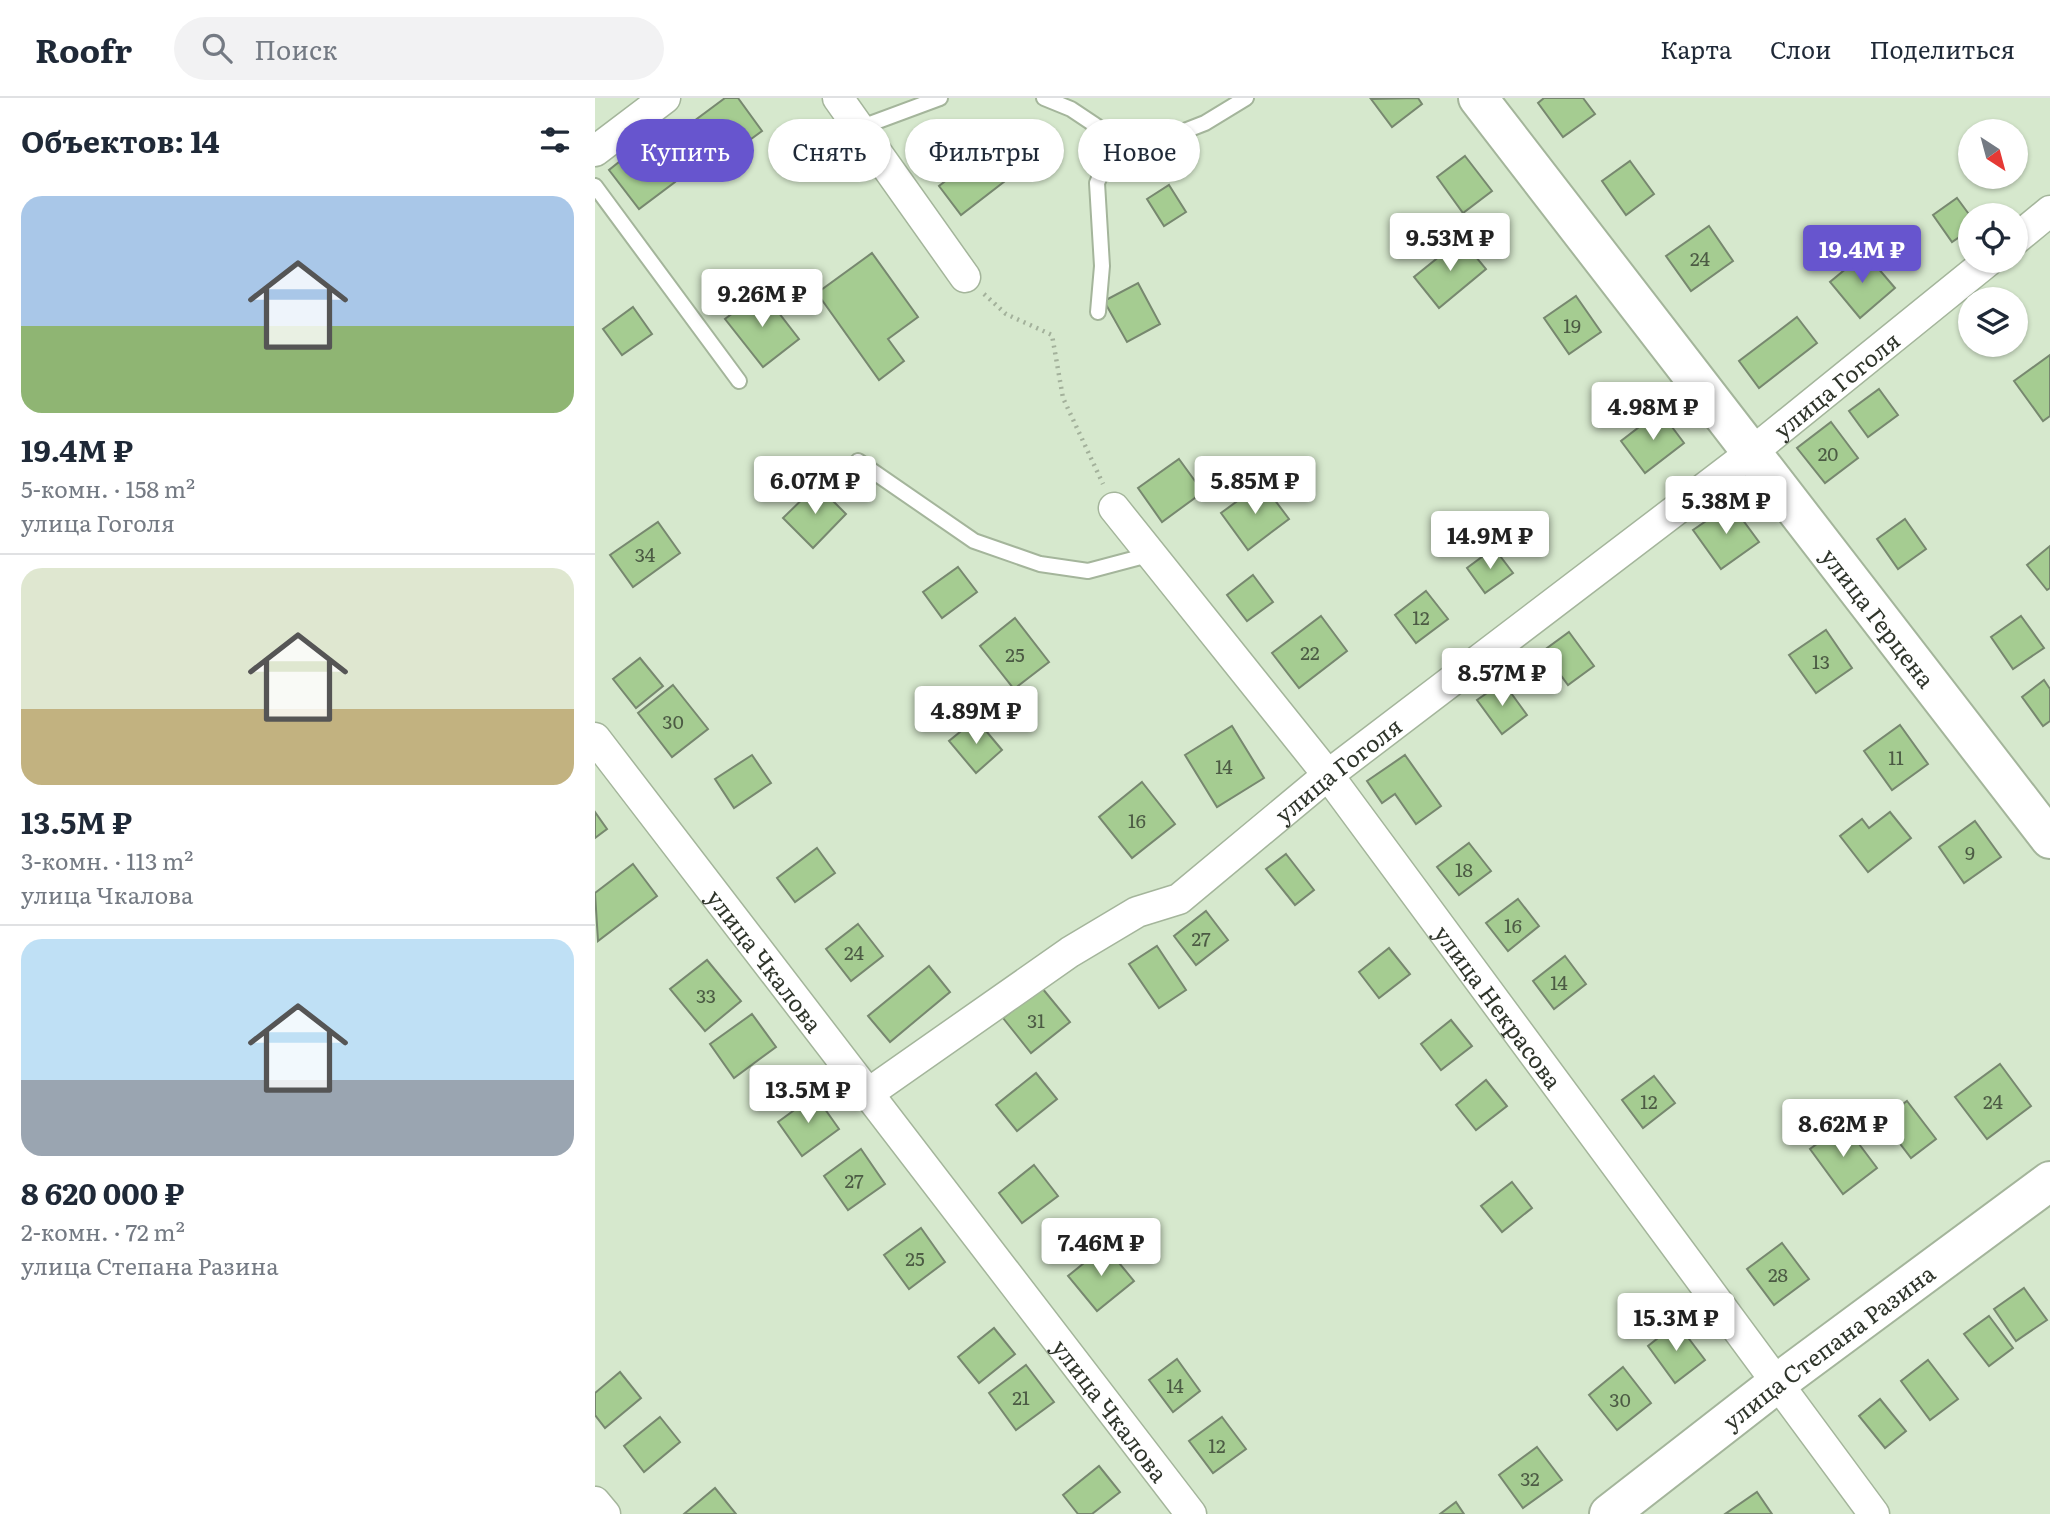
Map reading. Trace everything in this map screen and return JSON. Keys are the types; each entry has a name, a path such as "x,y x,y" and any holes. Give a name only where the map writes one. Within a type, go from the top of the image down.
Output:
{"main road":[{"name":"улица Герцена","path":"1478,98 2050,839"},
{"name":"улица Степана Разина","path":"1609,1514 1776,1384 2050,1181"}],"street":[{"path":"595,152 665,98"},
{"path":"838,98 853,119"},
{"path":"891,173 965,276"},
{"path":"2028,229 2050,211"},
{"name":"улица Гоголя","path":"866,1094 1070,952 1137,912 1179,899 1328,775 1752,452 1973,273"},
{"name":"улица Некрасова","path":"1114,508 1328,775 1874,1514"},
{"name":"улица Чкалова","path":"595,738 1191,1514"},
{"path":"595,1502 605,1514"}],"lane":[{"path":"883,119 940,98"},
{"path":"1044,98 1069,103 1090,119"},
{"path":"1200,125 1246,98"},
{"path":"1097,182 1102,266 1098,312"},
{"path":"595,186 739,381"},
{"path":"858,461 974,541 1039,564 1088,571 1151,554"}],"path":[{"path":"965,276 1006,314 1052,334 1063,398 1114,508"}],"building":[{"path":"725,98 738,98 753,119 697,119"},
{"path":"1418,98 1422,104 1392,127 1371,99"},
{"path":"1544,98 1583,98 1595,114 1563,137 1538,103"},
{"path":"754,120 762,131 754,137"},
{"path":"1465,156 1492,191 1463,213 1437,177"},
{"path":"1630,161 1654,194 1626,215 1602,181"},
{"path":"616,164 616,179 609,170"},
{"path":"618,182 675,182 639,209"},
{"path":"944,182 1004,182 961,215 939,186"},
{"path":"1169,185 1186,212 1164,226 1147,199"},
{"path":"1957,198 1961,203 1958,203 1958,238 1952,242 1933,215"},
{"path":"1709,226 1733,261 1691,291 1666,256"},
{"path":"1461,239 1486,269 1439,308 1414,277"},
{"path":"872,253 918,317 888,339 904,361 879,380 817,293"},
{"path":"1865,253 1895,288 1860,318 1830,282"},
{"path":"1138,283 1160,324 1127,342 1104,301"},
{"path":"762,291 799,339 763,367 725,319"},
{"path":"1576,296 1601,332 1569,354 1544,318"},
{"path":"633,307 652,334 622,355 603,329"},
{"path":"1797,317 1817,343 1759,388 1739,361"},
{"path":"2050,355 2050,416 2043,421 2014,381"},
{"path":"1879,389 1898,415 1868,437 1849,411"},
{"path":"1660,411 1684,443 1645,473 1621,441"},
{"path":"1831,422 1858,458 1825,483 1797,448"},
{"path":"1179,459 1203,492 1162,522 1138,488"},
{"path":"1262,483 1289,519 1248,550 1221,513"},
{"path":"817,485 846,514 813,548 783,518"},
{"path":"1731,504 1759,542 1721,569 1693,530"},
{"path":"1905,519 1926,549 1898,569 1877,539"},
{"path":"658,522 680,553 633,587 610,555"},
{"path":"2050,546 2050,588 2047,590 2027,565"},
{"path":"1494,548 1513,573 1485,593 1467,568"},
{"path":"958,567 977,592 942,618 923,592"},
{"path":"1253,575 1273,602 1247,621 1227,595"},
{"path":"1426,591 1448,619 1416,643 1395,615"},
{"path":"1321,616 1347,651 1299,688 1272,653"},
{"path":"2021,616 2044,648 2013,669 1991,637"},
{"path":"1015,618 1049,662 1014,689 980,646"},
{"path":"1826,630 1852,668 1816,693 1789,655"},
{"path":"1569,632 1594,666 1568,685 1543,651"},
{"path":"640,658 663,686 636,708 613,679"},
{"path":"2044,680 2050,689 2050,721 2043,726 2022,697"},
{"path":"1503,682 1527,715 1502,734 1477,700"},
{"path":"673,685 708,729 672,757 638,713"},
{"path":"976,719 1002,750 976,773 949,741"},
{"path":"1900,725 1928,764 1892,790 1864,751"},
{"path":"1232,726 1264,778 1217,807 1185,755"},
{"path":"752,755 771,783 734,808 715,779"},
{"path":"1405,755 1441,806 1416,824 1395,794 1382,803 1367,781"},
{"path":"1142,782 1175,824 1132,858 1099,817"},
{"path":"595,812 607,829 595,838"},
{"path":"1890,812 1911,838 1868,872 1840,836 1862,819 1869,828"},
{"path":"1975,821 2001,857 1964,883 1939,847"},
{"path":"1469,843 1491,871 1459,895 1437,867"},
{"path":"817,848 835,873 795,902 777,878"},
{"path":"1286,854 1314,890 1295,905 1266,869"},
{"path":"633,864 657,896 598,941 595,893"},
{"path":"1518,899 1539,926 1508,951 1486,923"},
{"path":"1206,911 1228,940 1196,965 1174,936"},
{"path":"858,924 883,956 851,981 826,949"},
{"path":"1157,946 1186,990 1159,1008 1129,964"},
{"path":"1389,948 1410,974 1379,998 1359,972"},
{"path":"1565,956 1586,984 1554,1009 1533,981"},
{"path":"707,960 741,1001 705,1031 670,989"},
{"path":"929,966 950,992 890,1042 868,1016"},
{"path":"1042,988 1070,1022 1031,1053 1003,1018"},
{"path":"752,1014 776,1047 734,1078 710,1044"},
{"path":"1451,1020 1472,1046 1441,1070 1421,1044"},
{"path":"2000,1064 2031,1106 1987,1139 1955,1097"},
{"path":"1036,1073 1057,1099 1017,1131 996,1105"},
{"path":"1654,1076 1675,1103 1643,1128 1622,1100"},
{"path":"1486,1080 1507,1106 1476,1130 1456,1105"},
{"path":"815,1095 839,1129 802,1156 778,1122"},
{"path":"1907,1101 1936,1139 1911,1158 1882,1120"},
{"path":"1844,1124 1877,1168 1843,1194 1810,1149"},
{"path":"861,1149 885,1184 848,1210 824,1176"},
{"path":"1034,1165 1058,1196 1022,1223 999,1193"},
{"path":"1512,1182 1532,1208 1502,1232 1481,1206"},
{"path":"921,1228 945,1262 909,1289 884,1255"},
{"path":"1782,1243 1809,1279 1774,1305 1747,1269"},
{"path":"1105,1246 1134,1281 1097,1311 1068,1276"},
{"path":"2024,1288 2047,1320 2016,1341 1994,1309"},
{"path":"1989,1316 2013,1348 1989,1366 1964,1334"},
{"path":"1677,1323 1705,1360 1675,1383 1648,1346"},
{"path":"994,1328 1015,1354 979,1383 958,1357"},
{"path":"1177,1359 1200,1391 1173,1412 1149,1380"},
{"path":"1928,1360 1958,1399 1930,1420 1901,1381"},
{"path":"1026,1365 1054,1402 1016,1430 989,1393"},
{"path":"1623,1367 1651,1403 1617,1430 1589,1395"},
{"path":"620,1372 641,1398 605,1428 595,1415 595,1393"},
{"path":"1880,1399 1906,1431 1885,1448 1859,1416"},
{"path":"660,1417 680,1442 644,1472 624,1446"},
{"path":"1222,1417 1246,1449 1213,1473 1189,1441"},
{"path":"1537,1447 1562,1480 1523,1508 1499,1475"},
{"path":"1099,1466 1120,1492 1092,1514 1078,1514 1063,1495"},
{"path":"715,1488 736,1514 684,1514"},
{"path":"1757,1492 1772,1514 1725,1514"},
{"path":"1456,1502 1464,1514 1440,1514"}]}
